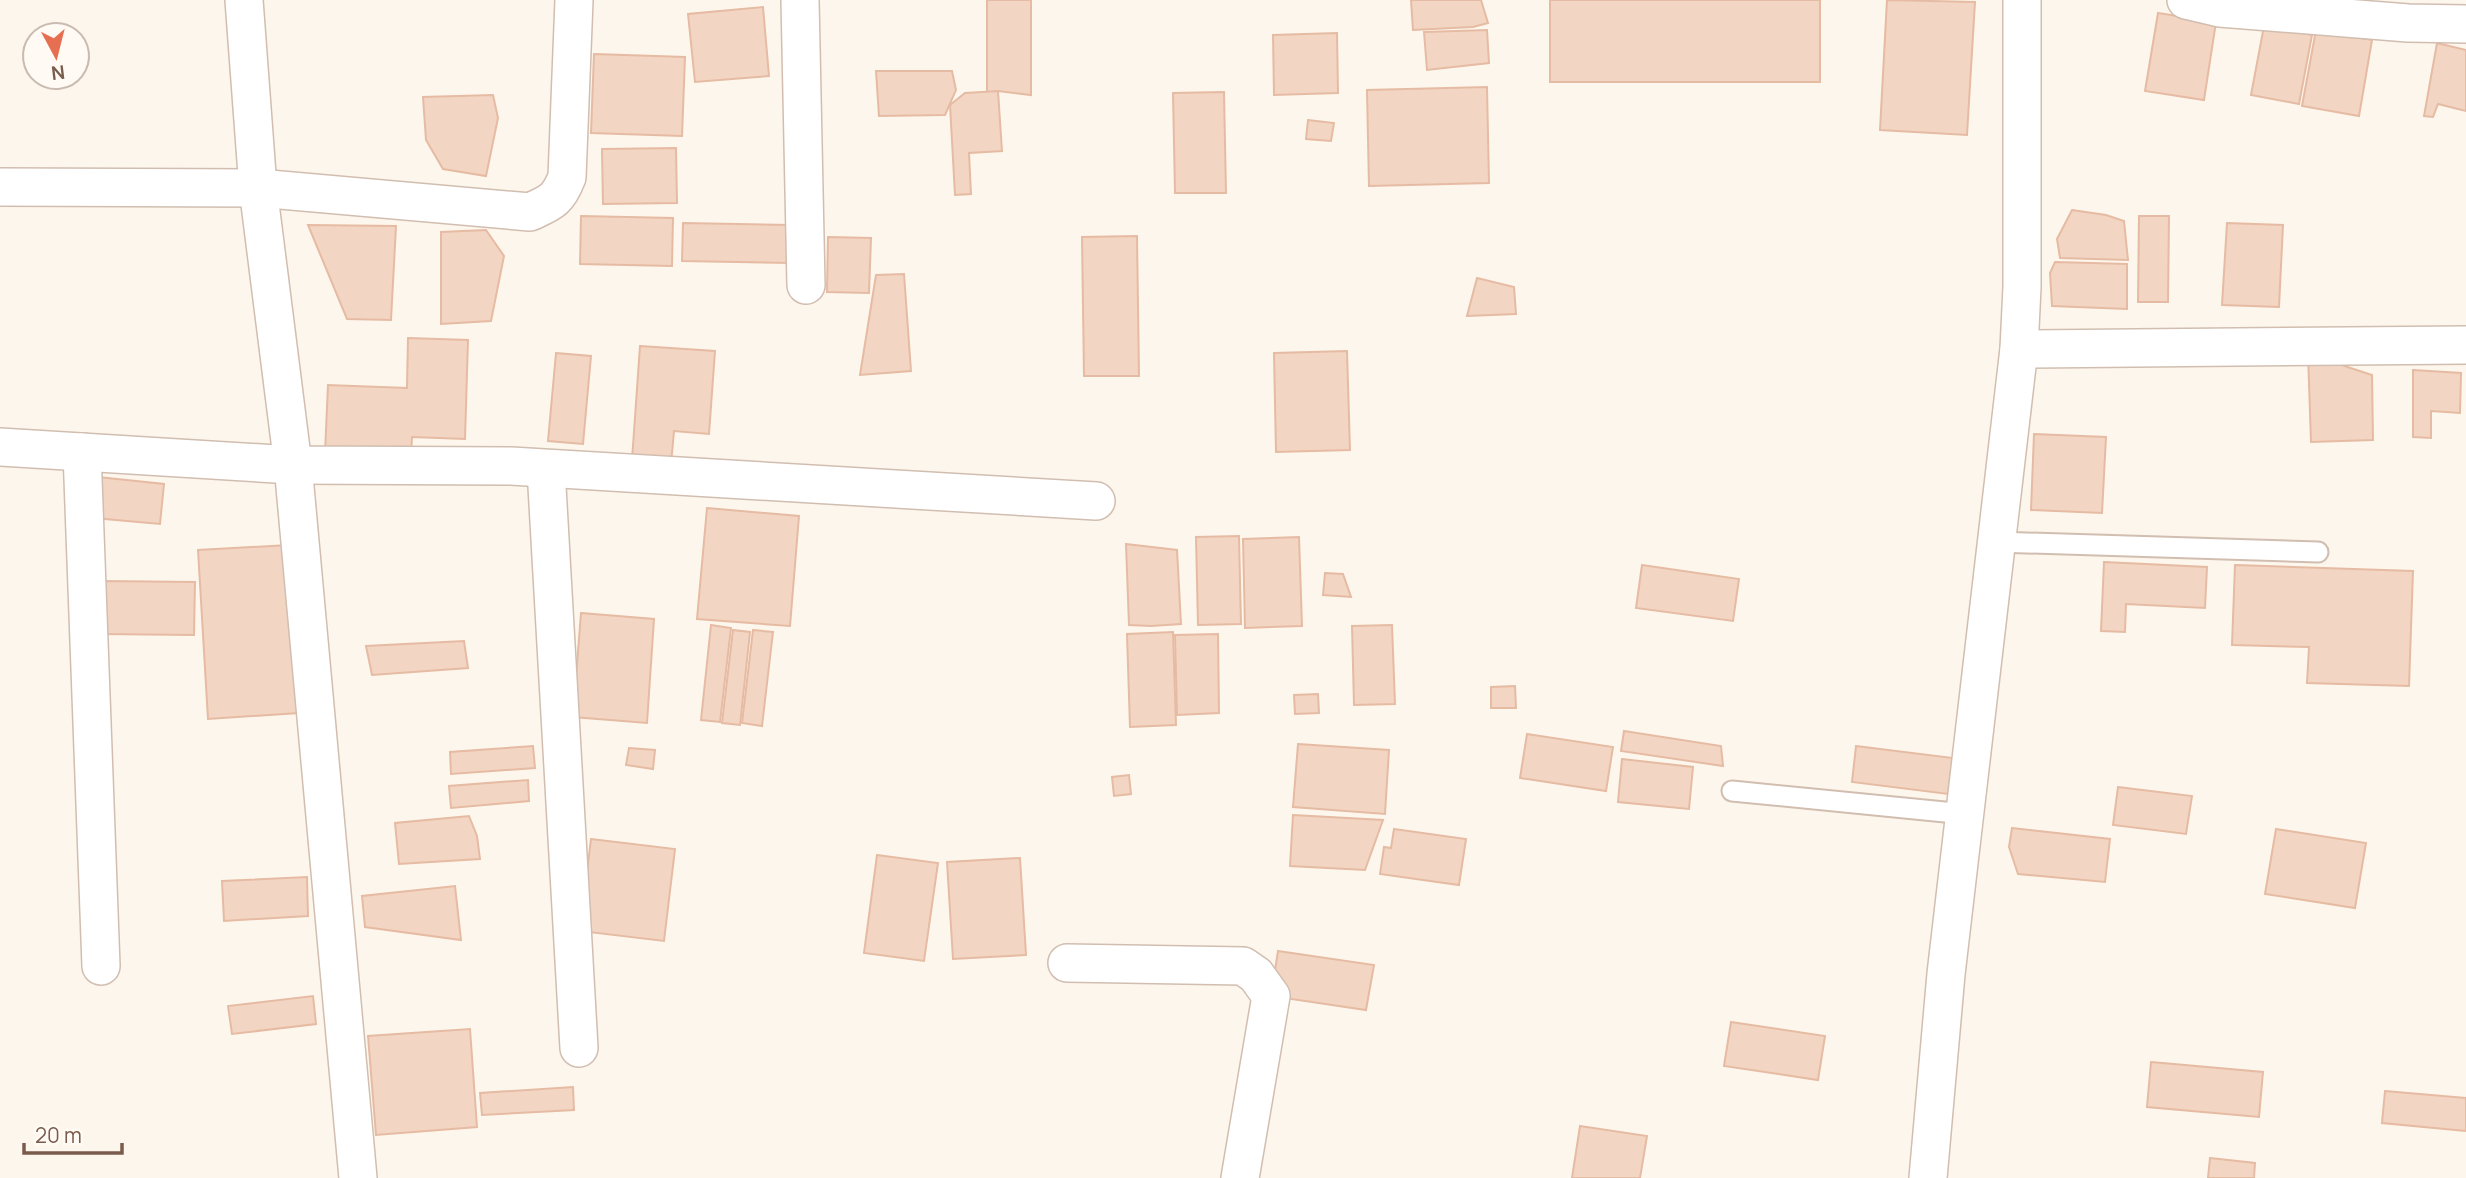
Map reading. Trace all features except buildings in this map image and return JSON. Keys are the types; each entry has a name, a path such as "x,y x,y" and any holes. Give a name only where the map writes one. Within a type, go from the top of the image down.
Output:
{"street":[{"path":"244,0 258,188 293,465 358,1178"},
{"path":"0,187 258,188 530,212 547,205 560,195 567,177 574,0"},
{"path":"800,0 806,285"},
{"path":"1928,1178 1946,974 2019,349 2022,287 2022,0"},
{"path":"2209,3 2410,11 2466,24"},
{"path":"2019,349 2466,345"},
{"path":"0,447 293,465 511,466 1096,501"},
{"path":"82,452 101,966"},
{"path":"546,469 579,1048"},
{"path":"1067,963 1243,966 1264,983 1271,996 1240,1178"}],"lane":[{"path":"1996,542 2318,552"},
{"path":"1732,791 1965,814"}]}
